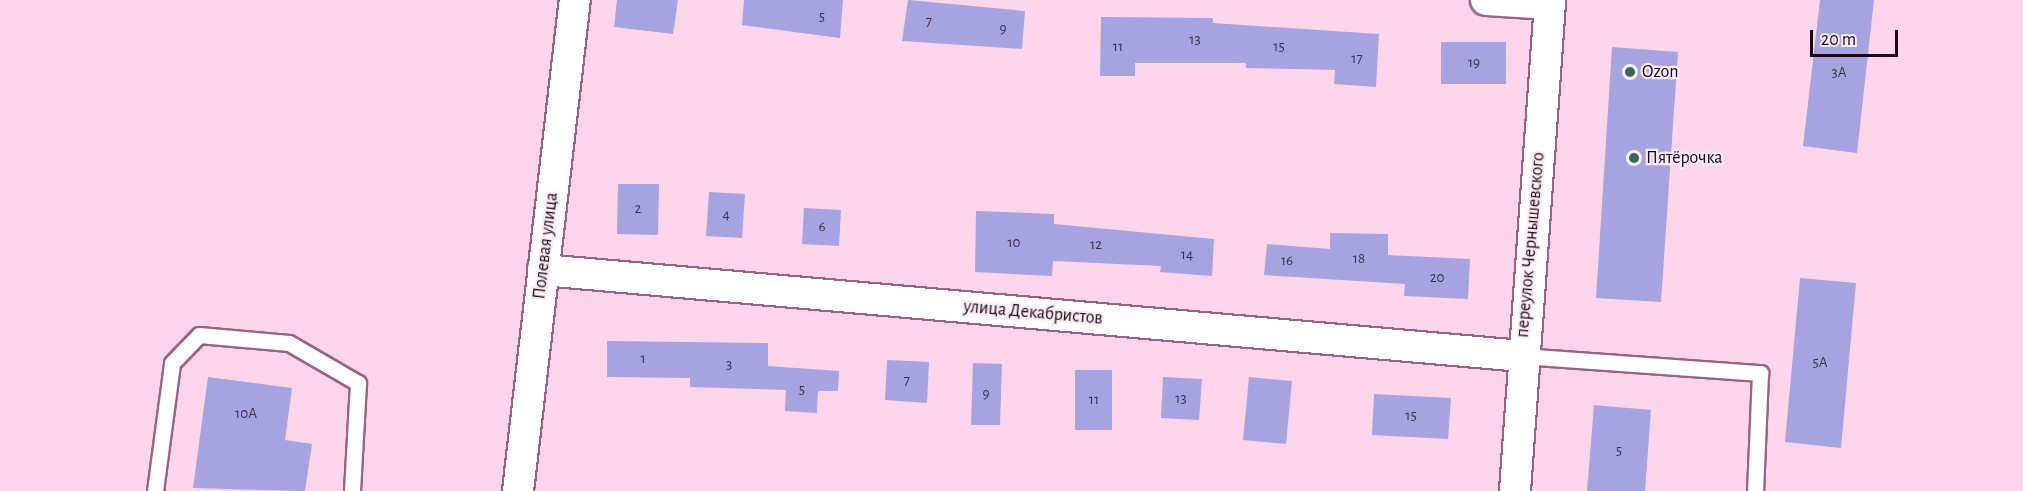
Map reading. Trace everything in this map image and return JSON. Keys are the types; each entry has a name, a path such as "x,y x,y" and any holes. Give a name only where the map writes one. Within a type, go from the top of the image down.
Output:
{"street":[{"name":"Полевая улица","path":"518,491 575,0"},
{"path":"1486,0 1550,2"},
{"name":"переулок Чернышевского","path":"1515,491 1522,356 1550,2"},
{"name":"улица Декабристов","path":"543,270 1522,356"}],"lane":[{"path":"155,491 172,363 200,335 289,343 358,383 352,491"},
{"path":"1522,356 1760,373 1755,491"}],"building":[{"path":"617,0 678,0 673,34 614,27"},
{"path":"744,0 843,0 840,38 742,25"},
{"path":"908,0 1025,11 1022,49 902,41"},
{"path":"1820,0 1874,0 1857,153 1803,146"},
{"path":"1101,17 1213,18 1213,23 1379,34 1376,87 1334,84 1335,70 1246,68 1246,63 1135,63 1135,76 1100,76"},
{"path":"1441,42 1506,42 1506,84 1441,84"},
{"path":"1612,47 1678,52 1661,302 1596,298"},
{"path":"618,184 659,184 658,235 617,234"},
{"path":"709,192 745,194 742,238 706,236"},
{"path":"804,208 841,210 839,246 802,244"},
{"path":"976,211 1054,214 1054,224 1214,239 1212,276 1160,272 1161,266 1053,261 1052,276 975,272"},
{"path":"1330,233 1388,234 1388,255 1470,259 1468,299 1404,296 1405,284 1264,275 1267,244 1330,249"},
{"path":"1800,278 1856,283 1841,448 1785,442"},
{"path":"607,341 768,343 768,366 839,371 838,391 818,391 817,413 785,411 786,390 690,387 690,378 607,377"},
{"path":"887,360 929,362 927,403 885,400"},
{"path":"973,363 1002,364 1000,425 971,425"},
{"path":"1075,370 1112,370 1112,430 1075,430"},
{"path":"208,377 292,388 285,440 312,444 305,491 193,488"},
{"path":"1163,377 1202,379 1199,420 1161,418"},
{"path":"1249,377 1292,381 1286,444 1243,440"},
{"path":"1374,394 1451,398 1448,439 1372,435"},
{"path":"1594,405 1651,410 1645,491 1587,491"}],"place":[{"name":"Ozon","path":"1630,72"},
{"name":"Пятёрочка","path":"1634,158"}]}
